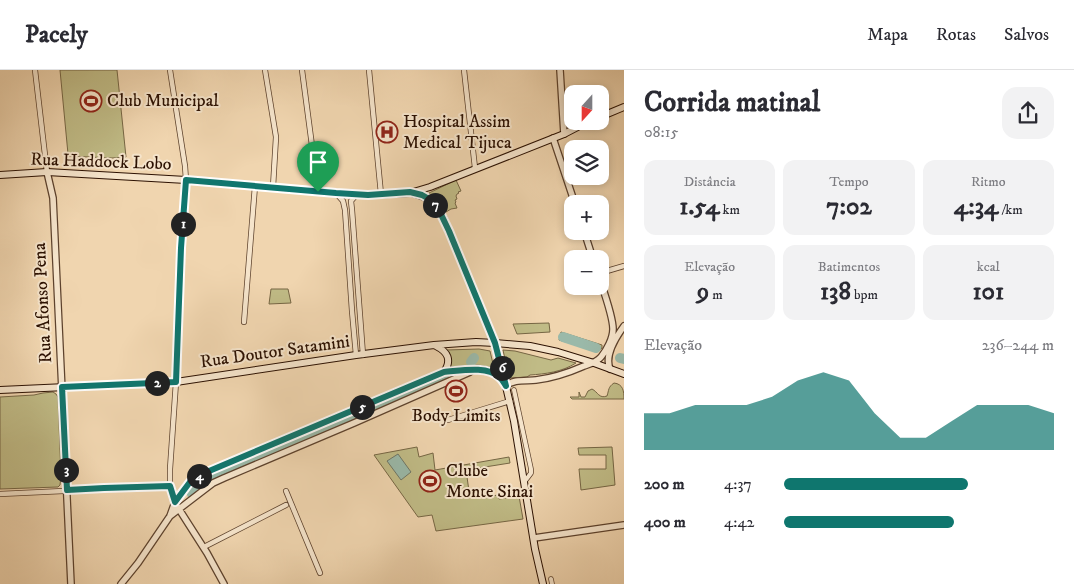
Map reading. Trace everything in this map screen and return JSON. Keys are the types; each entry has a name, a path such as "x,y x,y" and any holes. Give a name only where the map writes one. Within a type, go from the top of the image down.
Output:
{"main road":[{"path":"609,113 624,107"},
{"name":"Rua Haddock Lobo","path":"0,175 47,172 186,180 336,193 381,194 410,192 430,187 572,130"},
{"path":"410,192 422,195 437,206 495,343 514,421 543,584"},
{"name":"Rua Doutor Satamini","path":"0,390 176,382 359,355 434,345 476,342 530,346 558,352 624,374"},
{"path":"434,345 443,350 448,358 447,367 444,372"}],"street":[{"path":"35,70 47,172"},
{"path":"170,70 186,180 170,486 175,502 204,547 224,584"},
{"path":"265,70 276,136 273,187"},
{"path":"302,70 318,192"},
{"path":"369,70 381,194"},
{"path":"464,70 475,168"},
{"path":"560,70 564,134"},
{"path":"553,138 572,195"},
{"name":"Rua Afonso Pena","path":"47,172 53,198 71,584"},
{"path":"244,322 255,186"},
{"path":"336,193 343,200 345,210 352,311 359,355"},
{"path":"357,194 351,201 359,355"},
{"path":"609,270 624,266"},
{"path":"170,516 175,502 190,482 202,474 444,372 485,370 498,376 506,386 515,381 564,375 594,363 602,357 613,330 613,323 605,295"},
{"path":"610,369 608,364 610,352 624,327 616,326 613,323"},
{"path":"121,584 138,563 170,516 213,483 476,370"},
{"path":"514,390 531,469 525,482"},
{"path":"448,420 510,401"},
{"path":"0,494 170,486"},
{"path":"286,490 320,573"},
{"path":"204,547 286,505"},
{"path":"534,538 624,525"}],"shaded area":[{"name":"Club Municipal","path":"60,70 117,70 126,157 67,156"},
{"path":"456,180 461,191 458,192 457,199 455,200 457,208 446,212 429,193"},
{"path":"271,289 288,289 291,303 269,304"},
{"path":"549,323 550,332 517,334 513,324"},
{"path":"561,332 602,345 602,348 598,351 559,340"},
{"path":"479,349 490,351 494,368 478,365 449,367 446,350"},
{"path":"503,350 551,360 558,358 576,363 565,369 553,372 509,378"},
{"path":"614,383 622,388 624,399 572,399 570,397 579,397 579,392 581,397 585,397 588,391 592,389 604,397 607,396 610,387"},
{"path":"53,392 58,397 60,485 58,487 0,489 0,397"},
{"name":"Clube Monte Sinai","path":"417,447 419,457 433,453 435,470 509,457 510,463 466,470 470,498 491,491 492,496 498,495 499,499 519,496 523,519 436,531 432,515 418,517 374,455"},
{"path":"612,447 615,485 581,490 579,469 606,469 606,455 579,455 578,448"},
{"path":"398,454 411,472 401,480 387,461"}],"waterway":[{"path":"563,337 596,348"},
{"path":"471,362 474,358"},
{"path":"620,358 624,359"},
{"path":"192,494 198,485 210,478 444,377"}],"place":[{"name":"Club Municipal","path":"91,101"},
{"name":"Hospital Assim Medical Tijuca","path":"387,132"},
{"name":"Body Limits","path":"456,391"},
{"name":"Clube Monte Sinai","path":"430,481"}],"route":[{"path":"186,180 318,192 368,195 410,192 422,195 437,206 495,343 506,386 498,376 485,370 444,372 202,474 190,482 175,502 170,486 163,485 67,490 62,387 176,382 181,248 186,180"}]}
